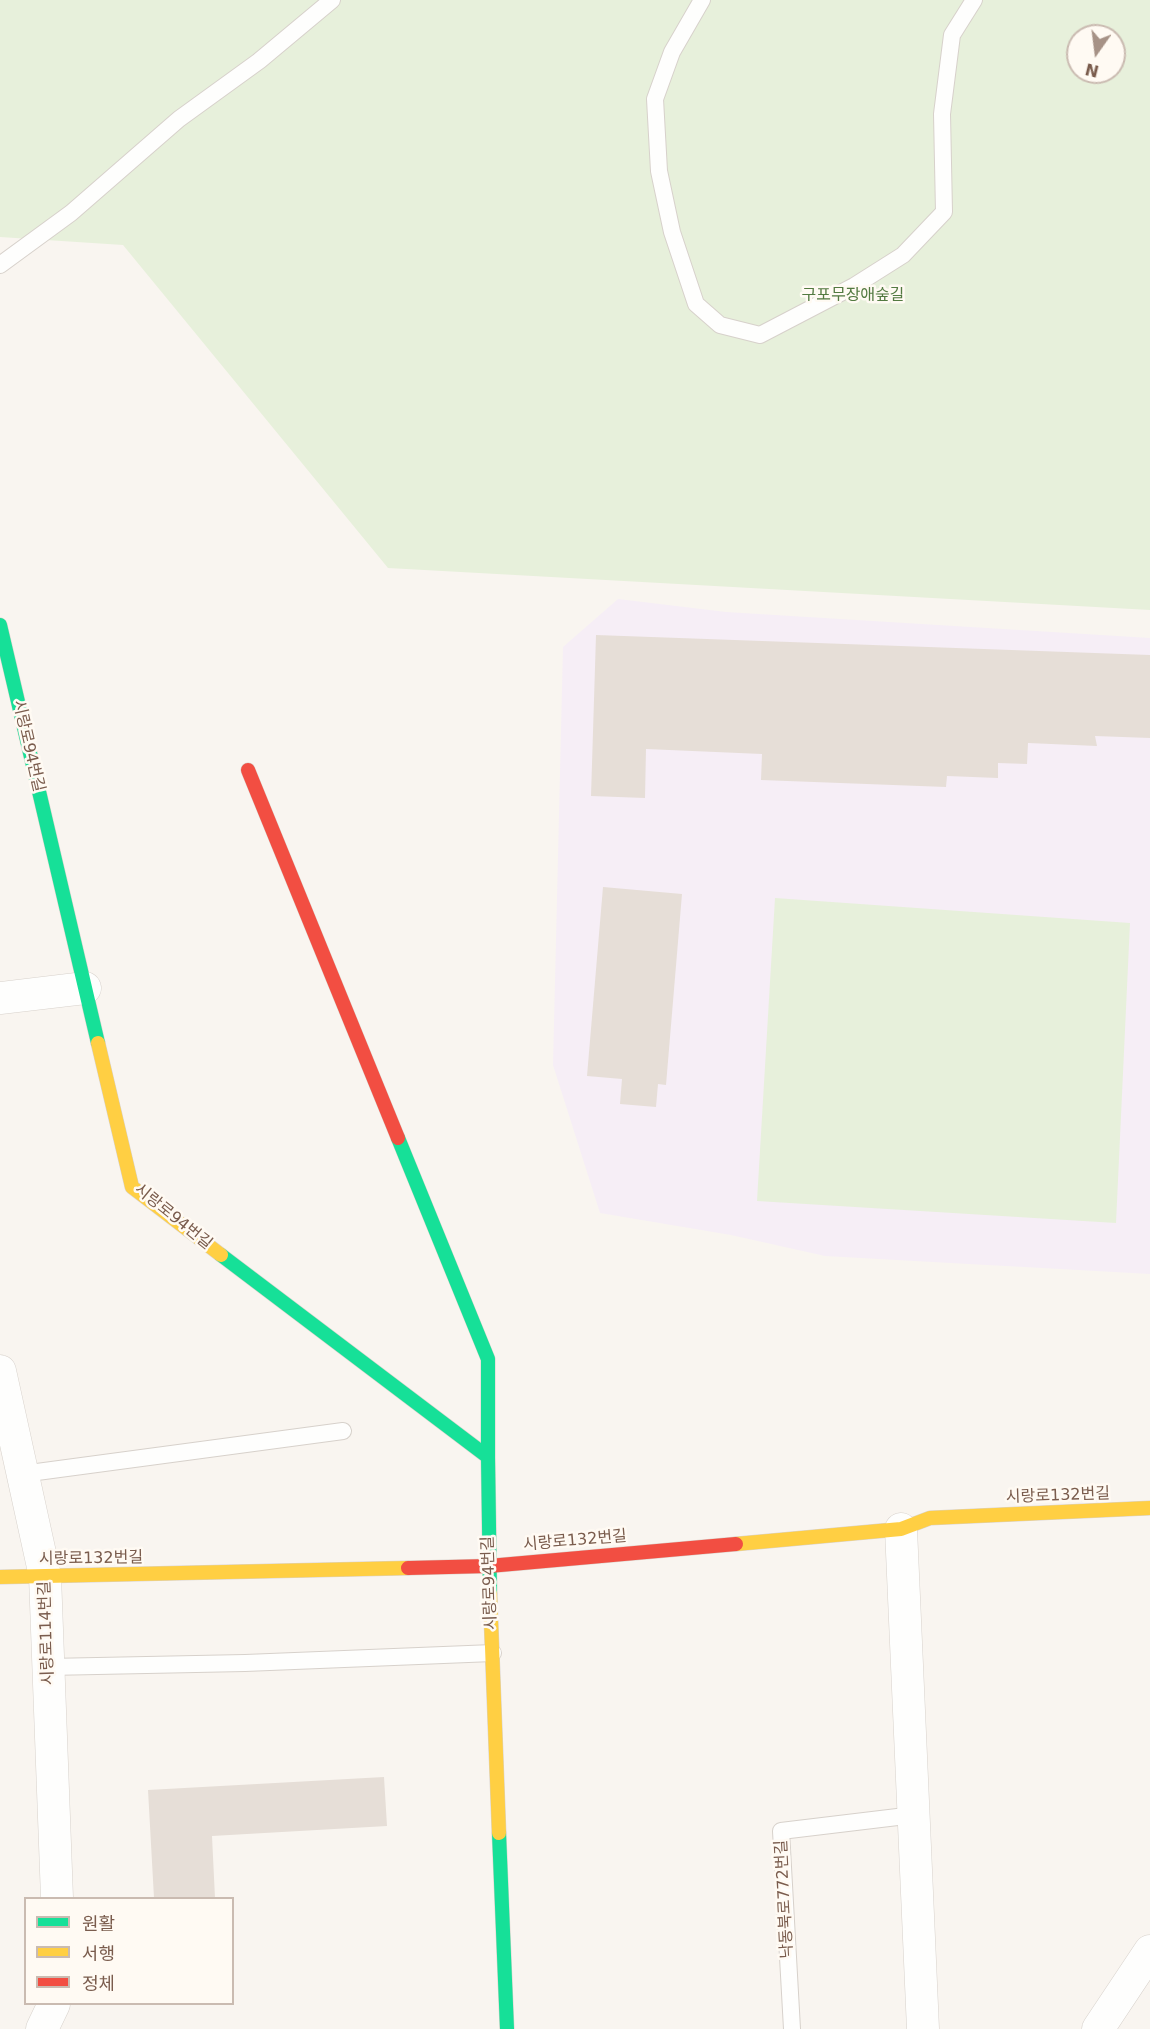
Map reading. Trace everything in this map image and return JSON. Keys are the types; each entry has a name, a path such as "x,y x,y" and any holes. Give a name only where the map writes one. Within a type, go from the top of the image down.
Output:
{"street":[{"name":"시랑로94번길","path":"0,625 132,1187 488,1457 489,1566 507,2029"},
{"path":"248,770 488,1359 488,1457"},
{"path":"0,998 85,988"},
{"name":"시랑로114번길","path":"0,1371 45,1576 57,1897"},
{"name":"시랑로132번길","path":"0,1577 489,1566 901,1529 930,1518 1150,1508"},
{"path":"901,1529 923,2029"},
{"path":"1098,2029 1150,1951"},
{"path":"42,2029 54,2005"}],"lane":[{"path":"0,265 70,213 179,119 259,61 332,0"},
{"path":"702,0 672,52 655,99 659,171 672,232 696,304 720,326 760,335 854,286 903,255 944,212 942,114 952,35 974,0"},
{"path":"22,1474 343,1431"},
{"name":"시랑로94번길","path":"48,1666 245,1663 493,1653"},
{"name":"낙동북로772번길","path":"792,2029 781,1831 914,1815"}],"shaded area":[{"path":"618,599 726,612 1150,638 1150,1274 825,1256 731,1235 600,1213 553,1065 563,647"}],"green space":[{"name":"구포무장애숲길","path":"0,0 1150,0 1150,610 388,568 123,245 0,237"},
{"path":"775,898 1130,923 1116,1223 757,1201"}],"building":[{"path":"596,635 1150,655 1150,738 1095,736 1097,746 1028,743 1027,764 998,763 998,778 947,776 946,787 761,780 762,754 646,749 645,798 591,796"},
{"path":"603,887 682,894 666,1085 658,1084 656,1107 620,1104 622,1079 587,1076"},
{"path":"384,1777 387,1826 212,1836 215,1897 154,1897 148,1790"}],"traffic: fast":[{"path":"0,625 98,1043"},
{"path":"398,1138 488,1359 488,1457"},
{"path":"221,1255 488,1457 490,1594"},
{"path":"499,1833 507,2029"}],"traffic: slow":[{"path":"98,1043 132,1187 221,1255"},
{"path":"736,1544 901,1529 930,1518 1150,1508"},
{"path":"0,1577 408,1568"},
{"path":"490,1594 499,1833"}],"traffic: jam":[{"path":"248,770 398,1138"},
{"path":"408,1568 489,1566 736,1544"}]}
